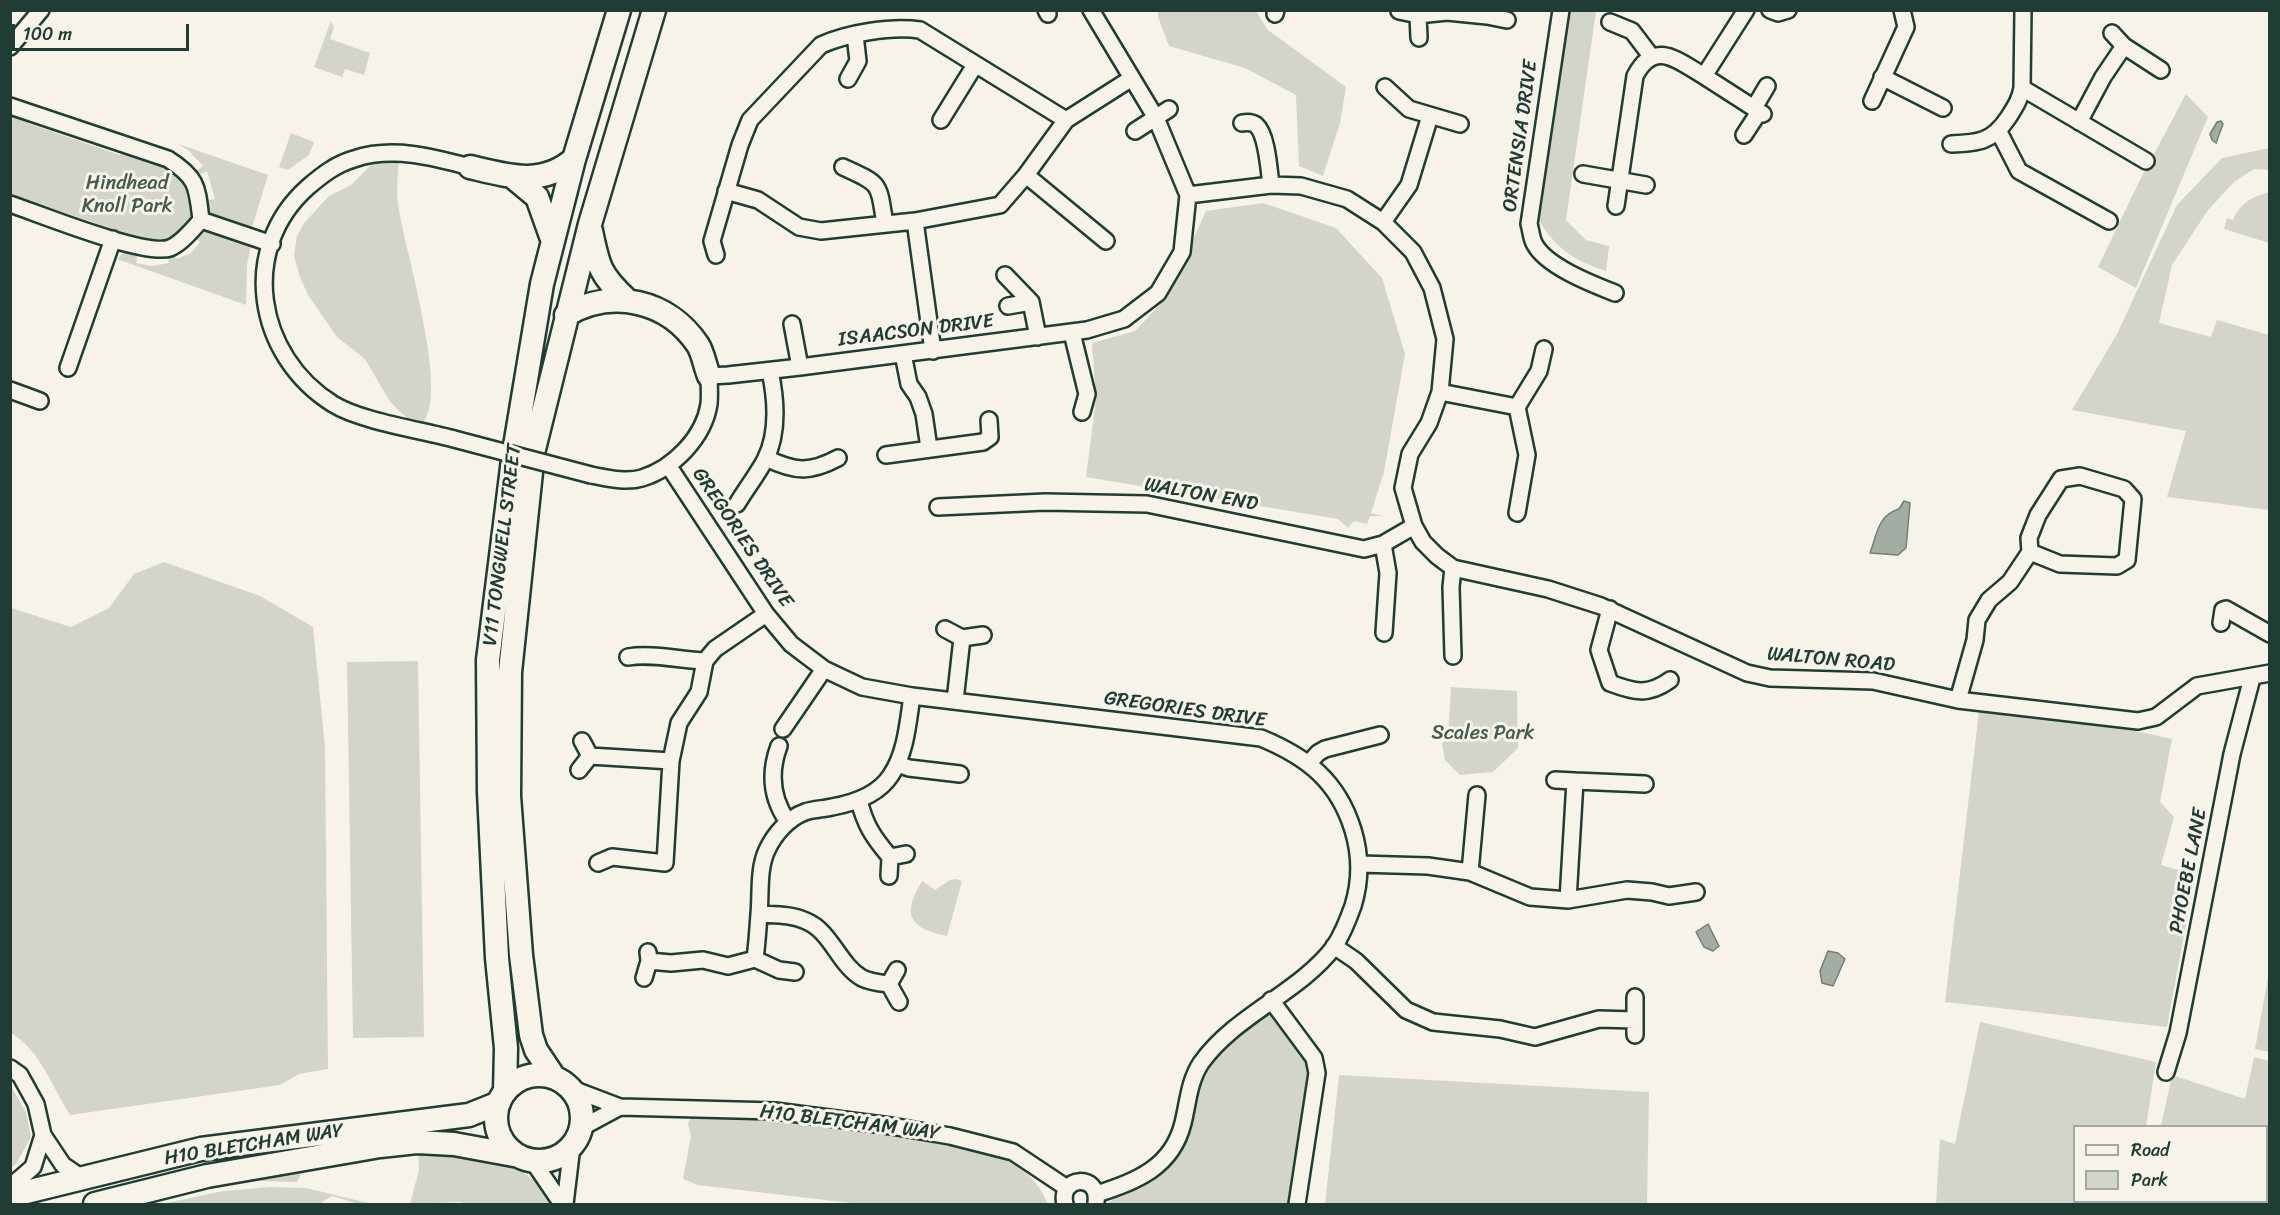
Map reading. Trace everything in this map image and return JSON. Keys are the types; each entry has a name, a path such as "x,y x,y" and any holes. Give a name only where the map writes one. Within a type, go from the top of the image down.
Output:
{"highway":[{"name":"V11 TONGWELL STREET","path":"502,1097 506,1048 497,958 490,804 488,660 514,452 542,284 574,159 619,10"},
{"name":"V11 TONGWELL STREET","path":"562,1083 536,1050 531,1035 521,955 509,796 510,672 533,453 590,224 654,10"},
{"path":"470,167 514,178 545,176 564,168 574,159"},
{"path":"514,178 537,197 552,239"},
{"path":"590,224 596,259 608,282 627,300"},
{"path":"566,315 602,301 627,300 650,305 674,318 699,346 709,376"},
{"path":"532,1075 562,1083 580,1102 582,1111 577,1137 554,1158 525,1158 509,1149 497,1127 496,1115 502,1097 522,1078 532,1075"},
{"name":"H10 BLETCHAM WAY","path":"10,1196 201,1149 417,1132 469,1115 502,1097"},
{"name":"H10 BLETCHAM WAY","path":"417,1132 454,1143 525,1158"},
{"name":"H10 BLETCHAM WAY","path":"95,1204 379,1136"}],"street":[{"path":"10,47 41,10"},
{"name":"ORTENSIA DRIVE","path":"1561,10 1529,224 1534,245 1550,260 1581,279 1615,293"},
{"path":"1704,76 1746,10"},
{"path":"1770,10 1778,13 1788,10"},
{"path":"1872,101 1906,27 1902,10"},
{"path":"1951,144 1977,142 1998,132 2020,100 2024,10"},
{"name":"ISAACSON DRIVE","path":"709,376 770,371 1072,333 1124,319 1158,293 1182,252 1188,195 1156,118 1093,11"},
{"path":"1400,11 1418,15 1447,12 1487,13 1507,20"},
{"path":"1418,15 1419,38"},
{"path":"1610,22 1632,31 1651,56"},
{"path":"716,255 712,241 750,120 821,45 836,39 903,28 920,30 1065,120"},
{"path":"2112,33 2124,46 2161,70"},
{"path":"848,79 858,61 855,35"},
{"path":"2079,122 2103,77 2124,46"},
{"path":"1616,206 1635,76 1641,64 1651,56 1672,57 1759,111"},
{"path":"941,120 975,65"},
{"path":"1882,77 1943,108"},
{"path":"726,191 758,200 799,227 821,231 915,221 1000,205 1026,175 1065,120 1132,78"},
{"path":"1744,135 1759,111 1767,86"},
{"path":"1385,87 1409,109 1460,124"},
{"path":"2022,88 2146,161"},
{"path":"10,106 168,159 185,170 198,191 201,220 170,248 151,249 113,239 10,204"},
{"path":"1135,131 1169,109"},
{"path":"1383,222 1409,185 1421,153 1430,116"},
{"path":"1242,123 1250,122 1257,125 1263,136 1271,185"},
{"path":"1998,132 2019,171 2109,221"},
{"path":"470,167 424,154 375,154 353,159 326,172 303,192 284,214 264,268 263,298 270,325 280,348 303,379 335,405 361,416 591,475 619,480 642,478 668,465 688,447 702,427 709,404 709,376"},
{"path":"843,167 873,181 879,190 885,224"},
{"path":"1583,174 1646,185"},
{"path":"1026,175 1098,238"},
{"name":"WALTON ROAD","path":"1188,195 1271,185 1301,186 1347,199 1383,222 1413,252 1432,288 1445,339 1440,392 1429,423 1410,454 1403,488 1414,526 1424,542 1453,568 1548,589 1610,609 1747,673 1770,678 1873,681 1958,700 2138,721 2156,717 2197,686 2270,673"},
{"path":"201,220 272,244"},
{"path":"915,221 933,351"},
{"path":"68,368 113,239"},
{"path":"1005,275 1031,302 1038,337"},
{"name":"ISAACSON DRIVE","path":"1008,306 1031,302"},
{"path":"792,324 800,367"},
{"path":"1072,333 1087,394 1082,412"},
{"path":"1517,513 1527,455 1517,407 1539,371 1544,349"},
{"path":"903,354 909,384 924,414 929,448"},
{"path":"737,504 766,458 774,429 775,395 770,371"},
{"path":"10,390 40,401"},
{"path":"1440,392 1517,407"},
{"path":"886,455 983,442 990,437 989,420"},
{"path":"766,458 786,468 799,470 823,466 838,458"},
{"name":"GREGORIES DRIVE","path":"668,465 766,614 791,644 824,669 862,687 912,696 1261,738 1285,748 1309,763 1337,793 1348,812 1360,864 1354,902 1334,946 1318,965 1221,1040 1200,1064 1188,1094 1183,1124 1174,1146 1154,1170 1096,1199"},
{"path":"1958,700 1975,640 1977,620 1989,600 2010,582 2030,552 2029,538 2038,515 2061,479 2080,476 2124,489 2133,500 2127,560 2117,566 2060,564 2030,552"},
{"name":"WALTON END","path":"938,507 990,504 1010,506 1045,502 1147,504 1364,549 1383,544 1414,526"},
{"path":"1383,544 1388,573 1384,633"},
{"path":"1453,568 1451,587 1453,656"},
{"path":"1610,609 1599,650 1611,682 1632,691 1658,689 1670,680"},
{"path":"2221,623 2223,610 2226,609 2270,634"},
{"path":"598,863 612,857 664,863 671,761 680,723 699,692 705,661 715,649 766,614"},
{"path":"945,628 962,638 983,634"},
{"path":"955,701 962,638"},
{"path":"628,657 646,654 661,658 705,661"},
{"path":"783,729 824,669"},
{"name":"PHOEBE LANE","path":"2166,1071 2178,1033 2232,754 2252,678"},
{"path":"755,959 761,869 766,852 775,836 788,822 805,812 859,800 876,791 890,778 898,764 912,696"},
{"path":"1309,763 1318,753 1325,750 1380,735"},
{"path":"582,741 590,756"},
{"path":"779,746 774,759 774,794 788,822"},
{"path":"590,756 671,761"},
{"path":"579,770 590,756"},
{"path":"898,764 909,768 960,774"},
{"path":"1555,780 1645,784"},
{"path":"1568,900 1575,781"},
{"path":"1470,872 1477,795"},
{"path":"859,800 865,822 873,837 890,857 889,876"},
{"path":"890,857 906,854"},
{"path":"1360,864 1428,866 1470,872 1530,897 1568,900 1627,890 1669,896 1696,892"},
{"path":"759,914 788,915 808,921 823,933 838,954 861,977 873,982 889,984"},
{"path":"1334,946 1356,961 1406,1010 1433,1022 1500,1029 1535,1036 1599,1019 1635,1028 1635,997"},
{"path":"644,978 648,956 671,963 703,960 728,966 755,959 779,970 795,972"},
{"path":"889,984 897,970"},
{"path":"889,984 899,1002"},
{"path":"1271,1000 1314,1058 1317,1073 1297,1204"},
{"path":"10,1068 20,1075 36,1104 43,1135 63,1165 82,1178"},
{"name":"H10 BLETCHAM WAY","path":"562,1083 620,1107 786,1113 950,1136 1013,1152 1067,1188"},
{"path":"563,1204 577,1137 620,1107"},
{"path":"10,1187 33,1167 43,1135"},
{"path":"525,1158 563,1204"},
{"path":"1065,1204 1064,1197 1067,1188 1076,1182 1091,1185 1096,1199"}],"green space":[{"path":"1158,11 1256,11 1268,30 1346,87 1340,123 1323,176 1299,166 1296,95 1245,68 1169,46"},
{"path":"1569,11 1596,11 1566,220 1586,240 1609,246 1606,271 1567,253 1539,221"},
{"path":"331,21 334,27 330,39 370,53 364,75 345,69 342,77 314,67"},
{"path":"2186,94 2208,117 2136,288 2098,267 2139,182"},
{"name":"Hindhead Knoll Park","path":"11,113 28,119 27,123 120,155 122,151 171,169 187,183 194,207 190,222 178,237 159,244 94,227 95,223 11,195"},
{"path":"291,133 314,142 309,155 288,170 279,167"},
{"path":"178,144 268,175 251,231 228,225 212,215 204,201 215,199 207,171 197,176 195,172 203,166 188,150"},
{"path":"2269,148 2269,170 2254,169 2234,182 2208,210 2172,265 2159,323 2211,337 2217,320 2269,335 2269,510 2167,497 2186,431 2072,410 2117,334 2177,205 2222,158"},
{"path":"399,158 398,204 423,318 431,383 430,407 422,423 411,421 398,410 389,400 365,359 337,337 308,295 294,256 297,236 304,223 329,196 351,185 372,164"},
{"path":"2269,192 2269,243 2224,229 2227,218 2233,220 2247,201"},
{"path":"1263,203 1336,228 1382,278 1405,354 1384,472 1371,513 1382,516 1370,516 1367,524 1354,521 1348,528 1338,519 1086,477 1096,400 1092,343 1135,331 1167,297 1206,211"},
{"path":"204,230 251,245 247,265 246,305 117,259 124,253 138,252 136,263 152,266 169,263 167,255 175,253 177,259 191,253 200,242 195,238"},
{"path":"164,562 260,596 313,627 325,747 328,1069 299,1074 280,1085 70,1115 38,1059 21,1040 11,1033 11,608 71,627 109,608 134,574"},
{"path":"418,661 424,1037 353,1038 347,662"},
{"name":"Scales Park","path":"1451,687 1517,691 1518,748 1493,772 1460,775 1445,760 1442,744 1448,736"},
{"path":"1979,711 2065,715 2172,739 2160,802 2174,817 2161,865 2195,875 2167,1027 1945,1002"},
{"path":"950,880 962,881 947,936 924,929 917,924 912,918 912,902 922,881 935,890"},
{"path":"2269,972 2269,1052 2255,1049"},
{"path":"1268,1010 1305,1054 1309,1064 1289,1204 1107,1204 1163,1163 1206,1060"},
{"path":"1980,1022 2156,1062 2146,1125 2073,1125 2073,1203 2125,1204 1936,1204 1940,1139 1955,1144"},
{"path":"2254,1057 2269,1061 2269,1204 2140,1204 2268,1203 2268,1125 2161,1125 2172,1075 2245,1099"},
{"path":"1339,1075 1649,1092 1647,1204 1325,1204"},
{"path":"11,1086 26,1113 31,1137 16,1164 11,1168"},
{"path":"691,1119 769,1119 828,1125 979,1149 1001,1157 1029,1176 1043,1193 1048,1204 859,1204 698,1185 683,1179 691,1136 688,1123"},
{"path":"418,1147 473,1156 513,1168 530,1177 543,1189 551,1204 464,1204 461,1202 410,1204 419,1170"},
{"path":"305,1167 297,1182 258,1181 209,1188 135,1204 258,1174"},
{"path":"270,1187 306,1188 373,1204 358,1204 332,1196 319,1204 162,1204 223,1191"}],"shaded area":[{"path":"2221,121 2223,124 2216,143 2210,134 2217,122"},
{"path":"1904,501 1910,503 1906,548 1898,555 1870,553 1882,521 1899,509"},
{"path":"1708,924 1719,946 1713,951 1704,947 1696,932"},
{"path":"1828,951 1838,953 1845,959 1833,986 1822,983 1820,971"}]}
